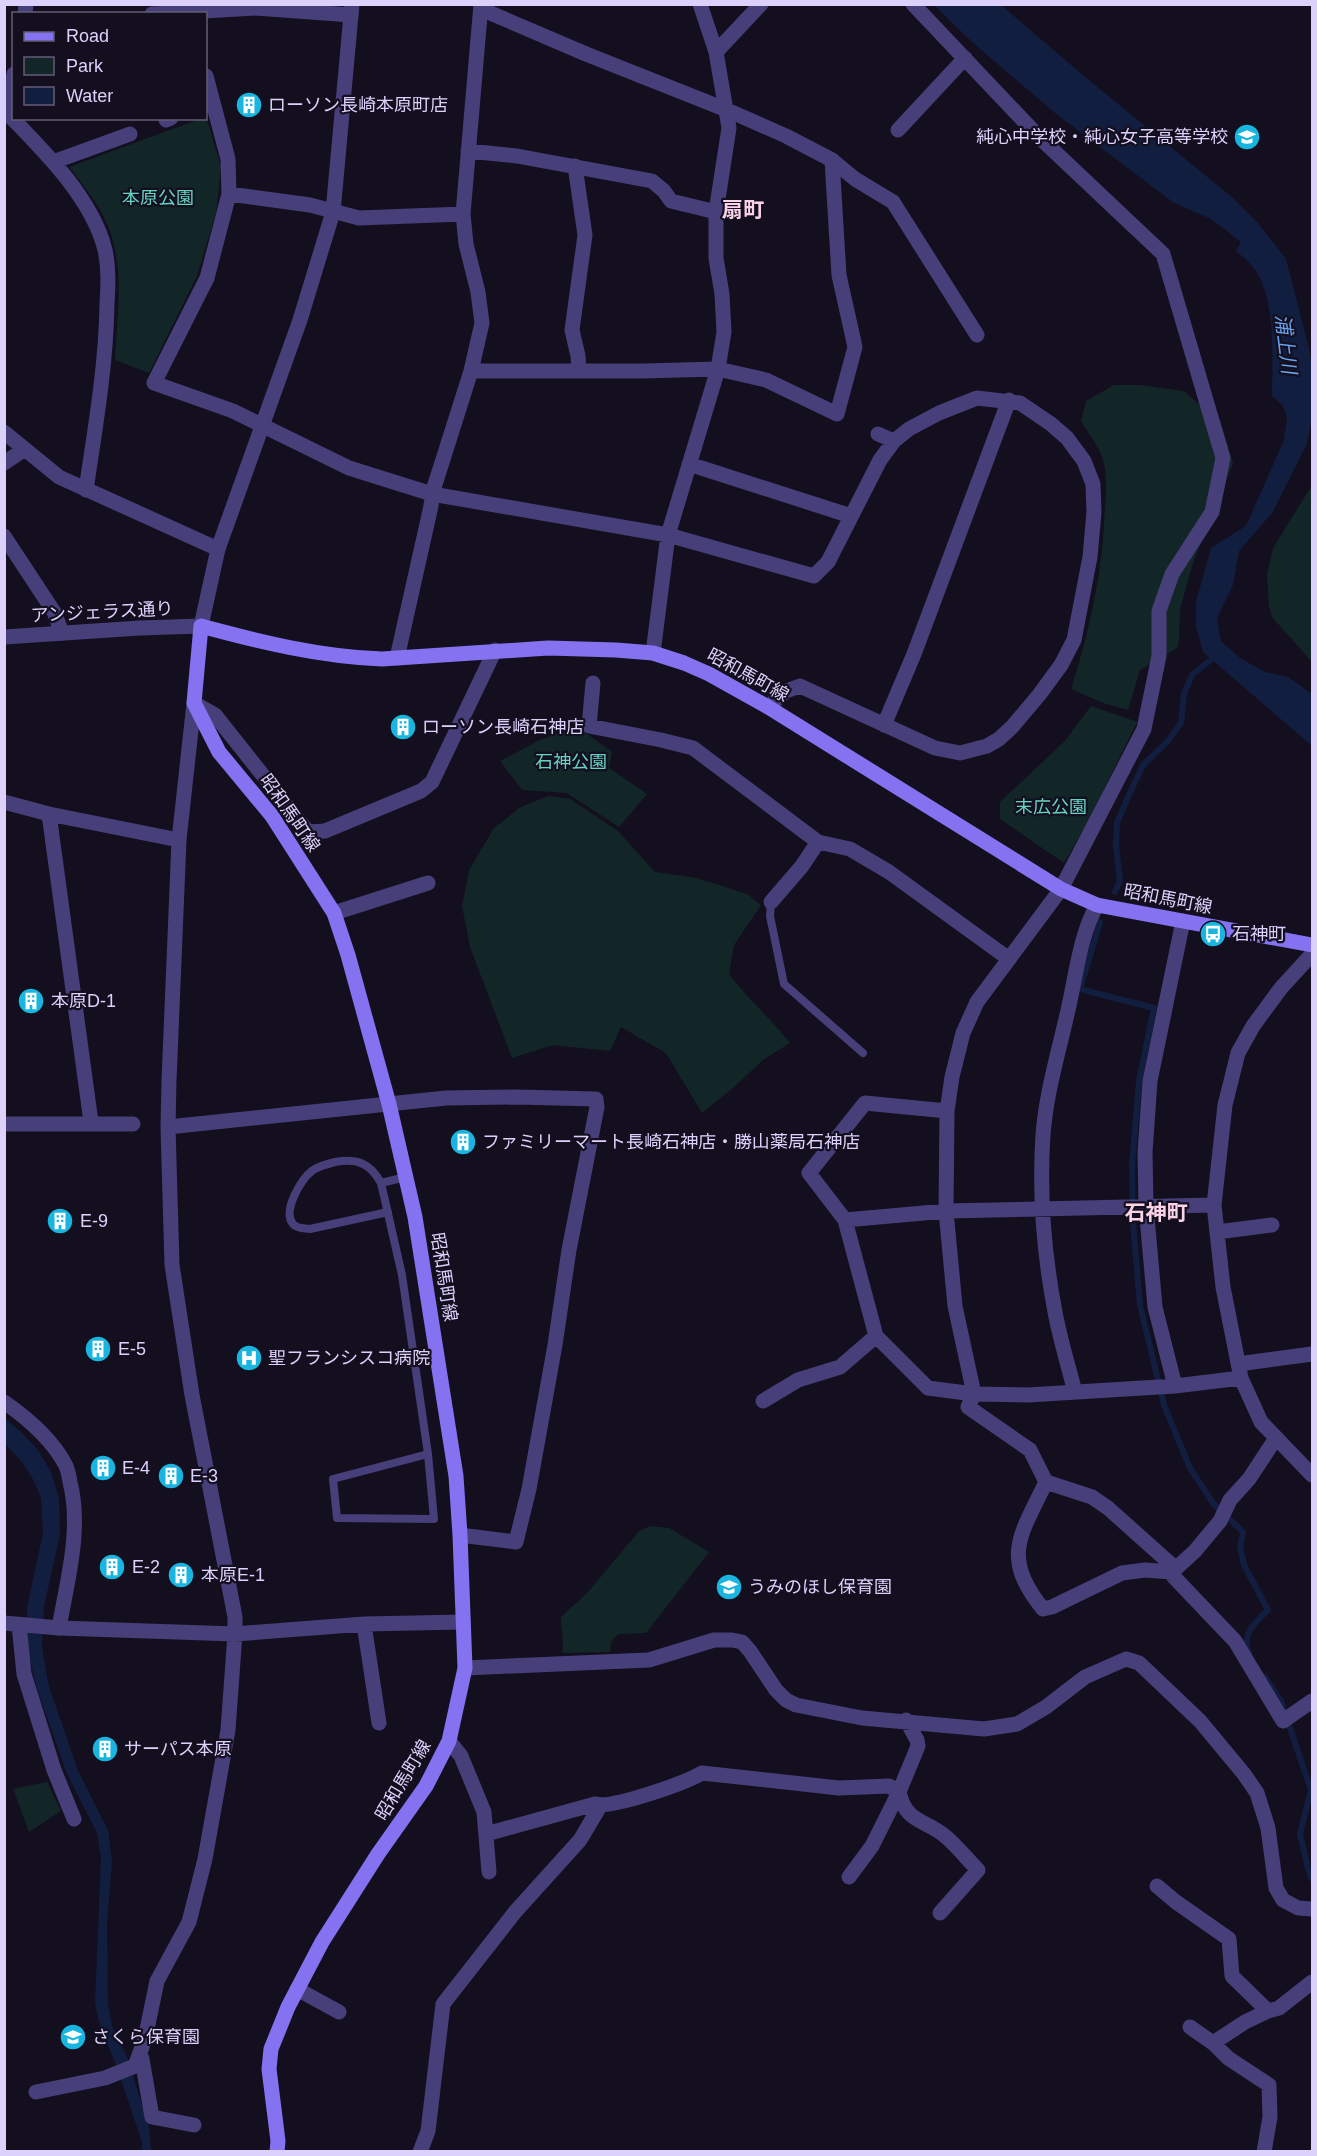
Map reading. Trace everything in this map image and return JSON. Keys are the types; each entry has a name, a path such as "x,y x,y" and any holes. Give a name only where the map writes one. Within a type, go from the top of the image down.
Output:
{"main road":[{"name":"昭和馬町線","path":"201,626 254,641 358,658 593,649 653,653 709,674 768,707 1061,889 1097,905 1312,945"},
{"path":"194,704 201,626"},
{"name":"昭和馬町線","path":"194,704 219,752 272,816 334,913 348,955 389,1104 417,1228 453,1454 460,1535 465,1668 448,1742 426,1786 378,1854 322,1942 288,2007 272,2049 270,2082 278,2151"}],"street":[{"path":"653,653 668,535 718,369 724,332 722,294 716,258 716,212 729,128 716,52 700,4"},
{"path":"716,52 761,4"},
{"path":"913,4 1038,136 1162,254 1170,273 1223,458 1212,512 1172,574 1159,611 1159,656 1144,729 1061,889 976,1002 963,1033 952,1077 947,1110 946,1211 956,1306 974,1394 968,1407 1030,1449 1046,1482 1092,1497 1108,1508 1174,1567 1173,1576 1235,1641 1283,1721 1312,1701"},
{"path":"398,658 432,494 471,371 482,323 478,292 466,244 463,214 481,7 586,54 727,110 786,136 832,160 855,179 893,202 977,335"},
{"path":"168,12 256,8 352,10 333,212 300,320 218,549 201,626"},
{"path":"898,130 965,58"},
{"path":"5,111 12,82"},
{"path":"207,85 209,104 228,159 229,194 207,279 154,383 263,424 349,468 432,494 668,535 814,576 828,562 880,460 894,441 909,429 939,413 977,398 1020,403 1051,424 1066,438 1084,461 1093,484 1094,512 1090,556 1074,640 1061,665 1012,727 987,746 960,753 935,747 800,686 786,691 768,707"},
{"path":"13,120 67,179 94,223 105,250 108,275 103,368 86,490"},
{"path":"53,162 130,134"},
{"path":"468,151 575,166 652,181 664,191 671,201 716,212"},
{"path":"471,371 718,369 766,381 843,417 855,347 839,275 832,160"},
{"path":"575,166 585,235 572,330 579,370"},
{"path":"229,194 310,205 359,218 463,214"},
{"path":"884,725 914,654 1009,400"},
{"path":"4,432 59,477 218,549"},
{"path":"878,434 894,441"},
{"path":"4,463 25,449"},
{"path":"689,464 851,516"},
{"path":"4,536 54,612 62,633"},
{"name":"アンジェラス通り","path":"4,637 201,626"},
{"path":"137,2060 157,1981 189,1922 205,1859 228,1730 235,1634 235,1617 192,1395 172,1265 168,1127 179,840 194,704 215,715 309,832 326,831 421,791 432,782 495,651"},
{"path":"592,683 589,726 693,748 818,842 850,849 889,872 1009,959"},
{"path":"4,802 49,814 179,840"},
{"path":"49,814 91,1122"},
{"path":"771,902 802,866 818,842"},
{"path":"334,913 428,884"},
{"path":"1075,1392 1055,1314 1044,1241 1043,1134 1080,958 1090,917 1097,905"},
{"path":"1175,1386 1155,1307 1146,1206 1145,1152 1150,1080 1183,921"},
{"path":"1312,954 1281,988 1253,1026 1238,1053 1226,1106 1214,1205 1223,1287 1239,1371 1261,1422 1312,1475"},
{"path":"168,1127 458,1098 596,1099 597,1107 568,1250 555,1346 529,1489 516,1542 460,1535"},
{"path":"947,1110 865,1103 809,1173 845,1220 876,1336 928,1388 974,1394 1028,1395 1175,1386 1312,1354"},
{"path":"4,1124 91,1122 133,1124"},
{"path":"845,1220 946,1211 1214,1205"},
{"path":"1217,1232 1272,1225"},
{"path":"763,1401 798,1380 840,1367 876,1336"},
{"path":"4,1402 23,1415 66,1465 73,1493 75,1528 56,1627"},
{"path":"1046,1482 1020,1534 1018,1552 1019,1571 1043,1609 1052,1607 1122,1573 1145,1570 1172,1572 1195,1551 1221,1521 1230,1500 1249,1479 1276,1438"},
{"path":"74,1819 54,1770 24,1674 12,1624 235,1634 364,1624 463,1622"},
{"path":"364,1624 379,1723"},
{"path":"465,1668 648,1660 714,1640 732,1640 742,1642 776,1690 786,1700 796,1705 862,1718 906,1720 984,1729 1017,1724 1046,1707 1085,1677 1126,1659 1139,1663 1200,1721 1244,1774 1257,1793 1268,1828 1276,1888 1283,1900 1298,1908 1312,1909"},
{"path":"849,1877 872,1846 899,1792 918,1746 906,1720"},
{"path":"448,1742 461,1756 484,1812 489,1872"},
{"path":"486,1834 595,1804 602,1806 638,1796 688,1781 702,1773 839,1788 889,1786 899,1792 901,1801 912,1817 944,1835 978,1870 940,1913"},
{"path":"420,2151 428,2131 443,2004 515,1912 580,1840 599,1808 595,1804"},
{"path":"1157,1886 1229,1939 1232,1976 1268,2011"},
{"path":"1213,2043 1245,2022 1280,2008 1312,1982"},
{"path":"297,1989 339,2012"},
{"path":"1190,2027 1213,2043 1228,2058 1269,2085 1270,2116 1264,2151"},
{"path":"36,2092 105,2078 142,2059 152,2117 194,2125"}],"lane":[{"path":"771,902 770,916 784,984 863,1053"},
{"path":"388,1212 310,1229 298,1228 291,1222 289,1214 294,1196 308,1174 315,1168 351,1160 366,1164 375,1172 381,1183 388,1212 402,1275 428,1454 434,1519 338,1518 333,1479 428,1454"},
{"path":"381,1183 406,1177"}],"green space":[{"name":"本原公園","path":"207,119 221,167 216,213 197,276 149,373 115,360 119,281 115,249 103,216 69,167 197,120"},
{"path":"1114,385 1140,385 1184,391 1221,423 1233,463 1193,563 1180,609 1177,648 1140,670 1128,710 1106,704 1071,689 1094,600 1102,554 1106,493 1103,459 1081,421 1086,401"},
{"path":"1312,485 1312,662 1272,617 1267,574 1273,548"},
{"name":"末広公園","path":"1091,706 1137,722 1090,818 1064,863 1000,819 1000,802 1064,742"},
{"name":"石神公園","path":"576,726 612,752 609,768 647,794 619,827 567,793 522,790 500,761 538,741"},
{"path":"548,796 570,799 618,831 655,872 697,878 747,894 761,905 734,945 729,974 790,1043 763,1060 702,1113 666,1053 621,1027 610,1051 553,1045 512,1058 470,947 462,906 469,870 494,828 521,807"},
{"path":"651,1526 669,1528 709,1552 646,1633 618,1634 611,1642 610,1652 562,1653 561,1617 588,1592 639,1531"},
{"path":"47,1782 61,1811 29,1832 13,1789"}],"water":[{"name":"浦上川","path":"934,5 1001,5 1233,198 1258,223 1286,259 1309,348 1312,369 1312,417 1307,444 1272,513 1239,551 1233,585 1217,618 1221,641 1240,658 1265,672 1288,677 1312,694 1312,746 1203,652 1196,626 1196,602 1211,548 1246,526 1284,440 1287,418 1283,406 1272,396 1272,329 1261,280 1253,267 1236,251 1241,242 1211,219 1174,203 1055,113 973,43"},
{"path":"4,1418 38,1450 51,1472 59,1498 60,1535 44,1606 42,1646 48,1683 78,1771 108,1830 112,1861 107,1923 108,2003 112,2026 127,2057 149,2127 151,2151 142,2151 142,2142 100,2026 95,2003 101,1858 97,1833 67,1774 36,1686 27,1646 27,1608 43,1533 41,1498 22,1462 5,1444"}],"waterway":[{"path":"1115,892 1120,881 1116,846 1117,823 1128,797 1143,765 1168,741 1181,723 1184,694 1192,675 1218,654"},
{"path":"1100,922 1080,989 1154,1008 1139,1081 1132,1165 1133,1222 1140,1305 1164,1405 1190,1468 1213,1503 1243,1532 1240,1547 1244,1565 1268,1610 1248,1634 1249,1653"},
{"path":"1265,1677 1281,1701 1311,1790 1300,1834 1312,1879"}],"place":[{"name":"ローソン長崎本原町店","path":"249,105"},
{"name":"純心中学校・純心女子高等学校","path":"1247,137"},
{"name":"ローソン長崎石神店","path":"403,727"},
{"name":"石神町","path":"1213,934"},
{"name":"本原D-1","path":"31,1001"},
{"name":"ファミリーマート長崎石神店・勝山薬局石神店","path":"463,1142"},
{"name":"E-9","path":"60,1221"},
{"name":"E-5","path":"98,1349"},
{"name":"聖フランシスコ病院","path":"249,1358"},
{"name":"E-4","path":"103,1468"},
{"name":"E-3","path":"171,1476"},
{"name":"E-2","path":"112,1567"},
{"name":"本原E-1","path":"181,1575"},
{"name":"うみのほし保育園","path":"729,1587"},
{"name":"サーパス本原","path":"105,1749"},
{"name":"さくら保育園","path":"73,2037"}],"district":[{"name":"扇町","path":"743,210"},
{"name":"石神町","path":"1156,1213"}]}
